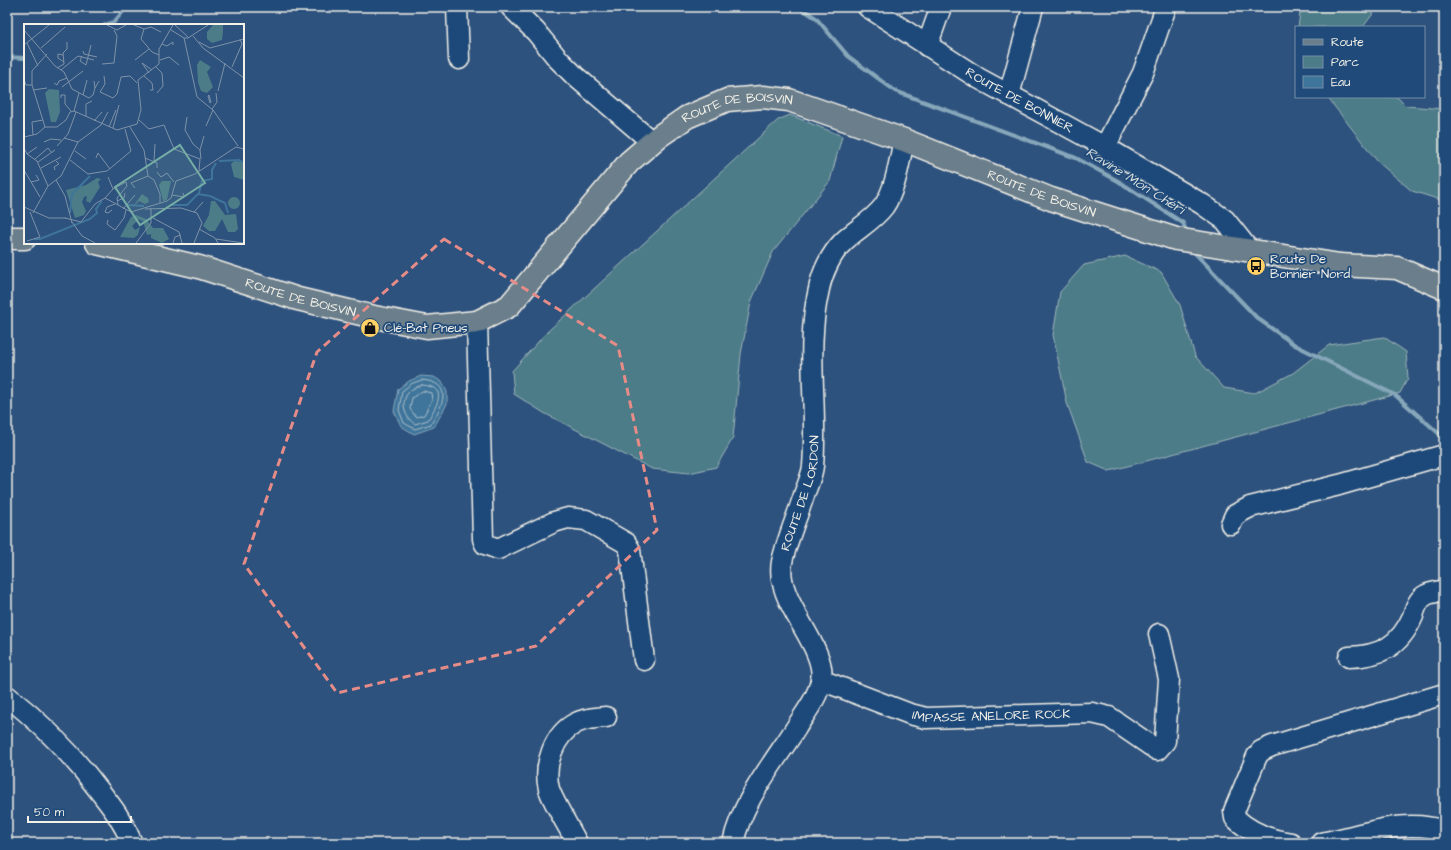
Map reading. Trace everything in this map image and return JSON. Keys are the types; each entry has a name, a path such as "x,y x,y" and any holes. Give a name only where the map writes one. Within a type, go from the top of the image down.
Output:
{"main road":[{"name":"ROUTE DE BOISVIN","path":"101,244 199,267 298,299 374,317 427,327 477,322 508,306 629,162 652,142 687,117 728,100 763,97 789,100 904,140 1051,199 1180,239 1340,265 1397,268 1444,288"},
{"path":"7,238 24,238"}],"street":[{"path":"457,7 459,59"},
{"path":"511,7 536,32 558,59 652,142"},
{"name":"ROUTE DE BONNIER","path":"868,7 927,46 1009,95 1105,147 1225,220 1248,249"},
{"path":"927,46 941,7"},
{"path":"1009,95 1033,7"},
{"path":"1105,147 1143,73 1166,7"},
{"name":"ROUTE DE LORDON","path":"733,843 735,833 753,793 814,700 821,680 820,660 798,618 784,586 782,564 812,470 815,442 812,341 818,289 829,260 842,242 872,219 883,207 891,193 904,140"},
{"path":"477,322 483,539 485,544 498,549 554,522 568,518 586,520 626,543 630,550 644,660"},
{"path":"1231,524 1235,514 1250,507 1339,485 1444,455"},
{"path":"1349,657 1367,656 1383,651 1404,634 1419,600 1426,594 1444,590"},
{"name":"IMPASSE ANELORE ROCK","path":"821,680 910,714 926,718 1092,713 1109,718 1157,750 1165,741 1169,679 1159,634"},
{"path":"1291,843 1254,833 1235,818 1234,811 1251,766 1262,751 1272,746 1444,694"},
{"path":"7,696 31,715 70,753 124,823 132,843"},
{"path":"577,843 549,790 547,774 549,758 557,740 568,728 577,722 606,717"},
{"path":"1321,843 1398,826 1429,826 1444,831"}],"highlighted area":[{"path":"444,239 618,346 657,530 536,646 337,693 244,564 317,352"}],"green space":[{"path":"1301,7 1378,7 1364,26 1298,26"},
{"path":"1328,98 1398,98 1406,106 1444,109 1444,201 1412,191 1378,162"},
{"path":"790,115 842,136 830,181 773,252 751,302 741,354 733,438 716,467 689,473 652,469 544,413 514,394 512,371 547,332 778,120"},
{"path":"1125,256 1161,272 1180,305 1195,356 1224,388 1255,393 1293,373 1329,345 1384,337 1406,352 1408,378 1400,393 1109,471 1088,462 1067,403 1053,335 1060,292 1084,265"}],"water":[{"path":"421,376 434,377 442,382 447,392 447,404 434,427 414,434 401,426 394,411 398,389 409,381"}],"waterway":[{"name":"Ravine Mon Chéri","path":"108,24 114,22 127,7"},
{"name":"Ravine Mon Chéri","path":"799,7 816,18 848,56 895,91 1076,158 1118,181 1183,223 1187,233"},
{"name":"Ravine Mon Chéri","path":"7,57 24,58"},
{"name":"Ravine Mon Chéri","path":"1193,249 1195,253 1257,318 1295,345 1395,395 1444,438"}],"place":[{"name":"Route De Bonnier Nord","path":"1256,266"},
{"name":"Clé-Bat Pneus","path":"370,328"}]}
